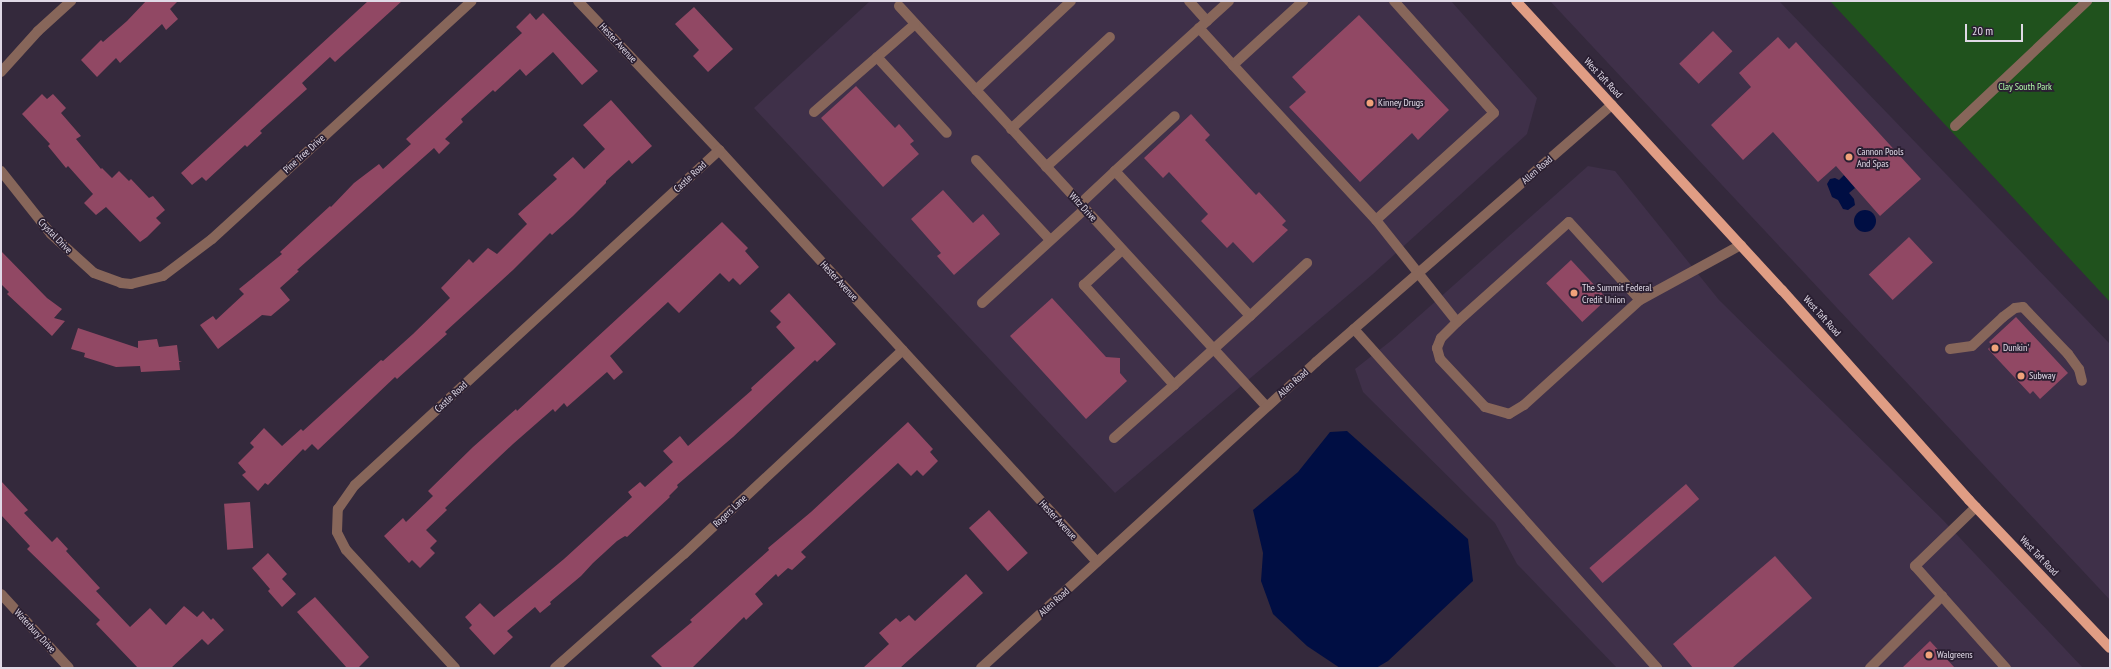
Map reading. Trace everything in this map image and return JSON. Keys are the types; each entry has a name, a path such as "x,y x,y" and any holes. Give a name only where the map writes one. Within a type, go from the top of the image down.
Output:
{"main road":[{"name":"West Taft Road","path":"1516,1 1741,245 1976,507 2110,648"}],"street":[{"path":"1,72 38,31 71,1"},
{"name":"Pine Tree Drive","path":"124,283 131,284 163,276 212,239 472,1"},
{"name":"Hester Avenue","path":"578,1 719,150 1097,562"},
{"path":"976,90 1071,1"},
{"path":"1189,1 1207,21"},
{"path":"1046,167 1229,1"},
{"path":"1233,65 1303,1"},
{"path":"1376,220 1494,113 1394,1"},
{"path":"1955,126 2087,1"},
{"name":"Witz Drive","path":"899,6 1267,407"},
{"path":"814,112 915,24"},
{"path":"1199,28 1376,220 1457,322"},
{"path":"1011,128 1110,37"},
{"path":"877,57 947,133"},
{"name":"Allen Road","path":"981,668 1354,329 1612,105"},
{"path":"982,302 1050,240 1115,171 1174,116"},
{"name":"Castle Road","path":"455,668 346,550 337,532 338,509 355,485 719,150"},
{"path":"976,160 1050,240"},
{"name":"Crystal Drive","path":"1,171 51,234 94,273 124,283"},
{"path":"1115,171 1250,316"},
{"path":"1640,300 1570,222 1457,322 1441,338 1437,348 1440,359 1485,407 1509,414 1524,405 1640,300 1741,245"},
{"path":"1122,250 1084,285 1174,385"},
{"path":"1114,438 1307,264"},
{"path":"1950,349 1972,346 2003,317 2015,308 2023,307 2068,354 2079,369 2082,381"},
{"path":"1354,329 1657,668"},
{"name":"Rogers Lane","path":"555,668 690,548 902,350"},
{"path":"1976,507 1915,566 2006,668"},
{"name":"Waterbury Drive","path":"1,594 69,668"},
{"path":"1870,668 1942,596"}],"shaded area":[{"path":"870,1 1451,1 1537,98 1527,134 1373,274 1115,493 754,108"},
{"path":"1550,1 1779,1 2110,344 2110,600"},
{"path":"1588,166 1615,171 1719,300 1942,519 2083,668 1617,668 1517,564 1495,523 1363,392 1355,369 1392,340"},
{"path":"1844,175 1855,188 1849,193 1854,199 1855,205 1848,210 1843,209 1838,200 1832,197 1827,184 1830,179 1835,178 1839,180"},
{"path":"1865,210 1873,213 1876,221 1873,229 1865,232 1857,229 1854,221 1857,213"},
{"path":"1347,431 1468,539 1473,581 1388,661 1376,668 1340,668 1307,646 1273,614 1261,581 1263,553 1253,510 1298,472 1330,432"}],"green space":[{"name":"Clay South Park","path":"1830,1 2110,1 2110,302"}],"building":[{"path":"146,1 178,1 170,9 178,19 166,30 162,24 120,63 116,58 97,77 81,60 101,40 103,42 127,21"},
{"path":"368,1 402,1 335,62 330,57 302,83 307,89 260,131 262,133 247,147 245,145 206,181 202,177 192,185 181,173"},
{"path":"694,7 733,49 708,72 693,56 699,50 675,24"},
{"path":"530,13 536,20 543,13 598,71 582,85 553,52 526,76 520,69 495,92 493,90 461,119 463,122 445,139 450,143 439,154 434,148 297,270 299,271 280,288 290,300 271,316 262,315 218,349 200,325 213,316 216,320 244,294 239,289 282,254 280,252 330,206 331,207 354,183 379,164 383,169 411,144 406,139 522,33 516,27"},
{"path":"1359,15 1449,110 1418,140 1412,133 1360,182 1289,107 1306,92 1292,77"},
{"path":"1713,31 1732,51 1699,84 1679,64"},
{"path":"1778,37 1789,49 1796,42 1921,179 1880,216 1836,166 1818,182 1773,132 1743,160 1711,125 1751,87 1739,73"},
{"path":"856,86 895,128 899,124 914,141 910,144 919,154 883,187 821,118"},
{"path":"42,94 47,99 53,94 66,108 61,113 81,136 76,139 101,169 102,168 112,178 119,171 129,181 131,179 149,198 153,196 165,210 156,218 161,223 140,242 106,207 96,215 84,203 93,194 68,166 66,168 48,146 50,144 22,114"},
{"path":"611,100 652,146 632,164 629,160 606,181 606,183 573,216 552,235 550,233 513,270 445,332 447,334 397,379 395,377 318,450 312,444 305,451 303,449 268,485 265,483 258,491 242,475 246,472 238,463 254,447 250,443 264,428 282,446 301,429 303,431 381,360 383,361 413,334 450,298 441,288 469,259 473,263 488,248 497,254 527,224 518,214 557,179 553,175 573,157 584,169 605,149 583,125"},
{"path":"1191,114 1210,135 1205,140 1256,195 1259,192 1286,221 1282,225 1288,230 1253,263 1233,242 1227,248 1201,221 1208,214 1169,172 1163,178 1144,158"},
{"path":"943,190 973,223 983,214 1000,234 954,275 937,256 941,253 911,219"},
{"path":"722,222 748,248 745,251 759,267 740,285 733,278 729,282 720,273 679,313 668,302 610,356 623,372 614,380 607,372 567,407 564,403 555,412 553,409 513,444 445,508 447,510 426,530 437,541 430,548 435,553 420,568 412,560 409,563 384,536 403,518 406,522 433,496 428,491 473,447 516,409 517,411"},
{"path":"1909,237 1933,263 1893,300 1869,275"},
{"path":"1,251 47,298 62,309 54,318 65,321 52,336 7,294 9,292 1,284"},
{"path":"1571,260 1607,299 1582,322 1546,283"},
{"path":"789,293 836,344 817,362 815,360 733,437 677,485 678,487 669,496 670,497 627,537 625,536 617,541 581,576 550,602 551,604 540,613 535,607 507,631 513,637 494,655 469,628 472,625 465,617 480,603 494,617 564,559 632,497 628,492 640,482 645,487 673,462 663,451 680,436 688,446 752,390 751,388 795,348 776,327 781,322 770,311"},
{"path":"1052,298 1106,357 1120,358 1120,373 1127,381 1086,419 1010,336"},
{"path":"2016,317 2068,373 2040,399 2033,391 2030,394 1988,349 1992,345 1989,342"},
{"path":"78,328 138,348 138,341 157,339 159,347 177,345 179,361 182,362 179,362 180,370 141,372 140,366 116,367 84,357 85,353 71,349"},
{"path":"908,422 933,449 930,452 938,461 923,476 917,470 911,476 898,463 801,552 806,557 792,570 788,568 778,577 776,574 755,594 763,604 746,620 744,617 692,668 663,668 651,656 692,622 690,620 769,550 768,548 811,512"},
{"path":"1,481 28,510 24,513 52,542 57,537 68,549 66,551 100,588 96,591 130,627 150,608 166,625 184,606 197,617 203,611 211,620 213,618 224,630 208,645 202,639 171,668 138,668 96,624 100,620 27,549 30,546 1,515"},
{"path":"1686,484 1699,499 1603,583 1589,568"},
{"path":"250,502 253,548 227,550 224,504"},
{"path":"989,510 1028,553 1008,571 969,528"},
{"path":"268,553 287,574 282,579 296,594 282,607 268,591 270,589 252,568"},
{"path":"1775,556 1812,598 1732,668 1693,668 1673,644"},
{"path":"966,574 983,593 900,668 863,668 889,644 879,633 896,618 900,622 909,615 915,621"},
{"path":"315,597 369,657 358,668 347,668 297,612"},
{"name":"Walgreens","path":"1930,641 1955,668 1902,668"}],"place":[{"name":"Kinney Drugs","path":"1370,103"},
{"name":"Cannon Pools And Spas","path":"1849,157"},
{"name":"The Summit Federal Credit Union","path":"1574,293"},
{"name":"Dunkin'","path":"1995,348"},
{"name":"Subway","path":"2021,376"},
{"name":"Walgreens","path":"1929,655"}]}
